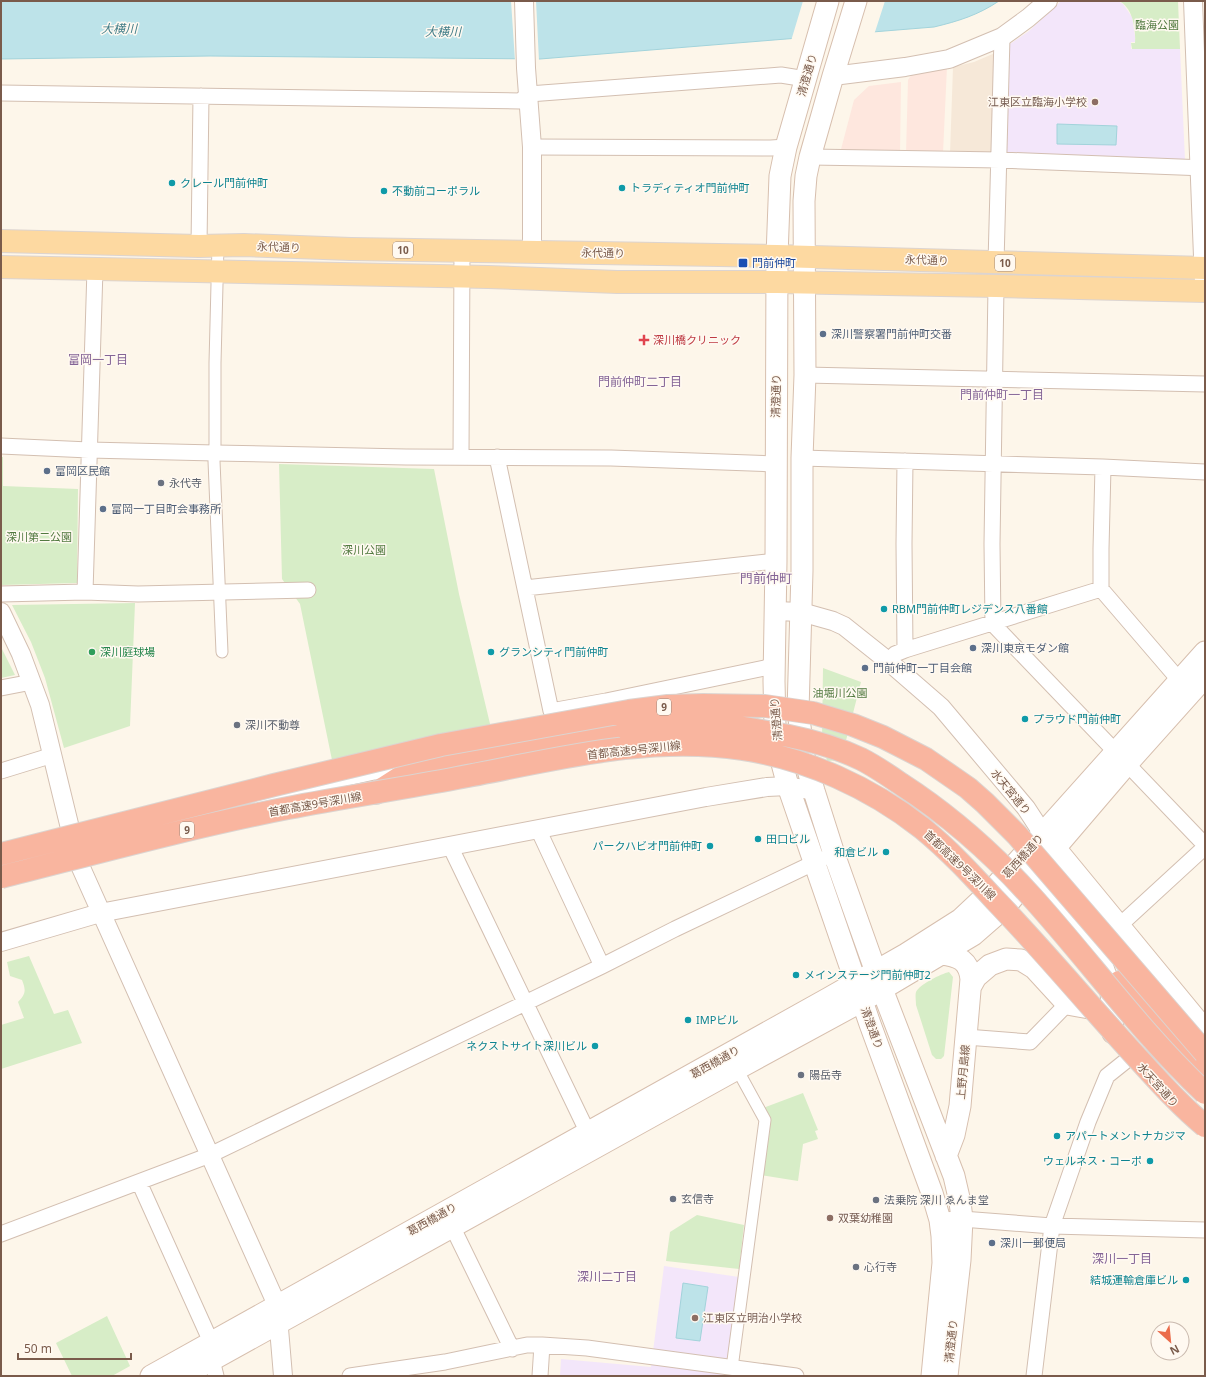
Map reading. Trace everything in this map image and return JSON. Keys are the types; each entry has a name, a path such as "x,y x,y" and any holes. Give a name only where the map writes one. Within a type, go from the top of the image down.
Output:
{"highway":[{"name":"9","path":"1,854 267,786 441,746 629,711 668,706 738,705 790,709 813,713 853,725 883,737 926,759 968,788 986,803 1017,835 1205,1053"},
{"path":"376,793 404,775 426,768 499,752 627,729 658,726 705,724 750,728 801,739 842,751 862,759 896,780 939,809 963,829 1029,894 1167,1055 1205,1093"},
{"name":"首都高速9号深川線","path":"1,877 192,829 288,808 623,748 687,744 743,749 778,756 854,785 899,812 921,828 952,855 1015,921 1105,1023 1175,1098 1205,1126"},
{"path":"948,773 970,802 1048,892 1119,982 1174,1044 1205,1076"}],"main road":[{"name":"清澄通り","path":"828,1 786,147 780,176 777,256 775,464 775,726 780,756 788,786 859,992 932,1193 940,1220 943,1263 932,1376"},
{"name":"清澄通り","path":"856,1 833,76 806,176 804,201 805,375 802,458 801,612 798,711 804,756 834,854 879,980 954,1176 960,1202 962,1219 960,1260 947,1376"},
{"name":"永代通り","path":"1,242 209,246 244,245 343,249 777,256 1204,268"},
{"name":"10","path":"1,267 488,277 617,282 777,282 1205,292"},
{"name":"葛西橋通り","path":"278,1313 452,1226 737,1069 879,980 961,919 1049,841 1121,757 1185,687 1205,652"},
{"name":"葛西橋通り","path":"1185,687 1205,677"},
{"name":"葛西橋通り","path":"879,980 942,954 973,935 1004,908 1040,866 1049,841"},
{"name":"水天宮通り","path":"1049,841 1205,1030"},
{"path":"1040,866 1044,883 1066,918 1092,948 1101,962 1111,990 1114,1033"},
{"name":"水天宮通り","path":"1004,908 1095,1009 1132,1056 1178,1109 1205,1132"},
{"name":"上野月島線","path":"942,954 958,957 964,962 971,973 960,1106 954,1135 946,1156"},
{"path":"971,986 976,977 990,965 1006,959 1021,960 1034,968 1067,1004 1095,1009"},
{"name":"葛西橋通り","path":"183,1376 213,1359 278,1313 588,1133 859,992"},
{"name":"葛西橋通り","path":"151,1376 213,1359"}],"street":[{"path":"524,1 526,68 532,147 532,252"},
{"path":"833,76 905,67 949,59 1002,38 1048,1"},
{"path":"1197,10 1205,292"},
{"path":"996,263 1000,160 1002,38"},
{"path":"1,93 520,101 529,94 781,75 806,79"},
{"path":"201,96 209,246 218,271 214,461 222,652"},
{"path":"532,147 786,147"},
{"path":"810,157 1000,160 1202,168"},
{"path":"461,457 462,251"},
{"path":"85,592 95,269"},
{"path":"996,286 992,544 993,624 1205,846 1120,926"},
{"path":"805,375 1205,384"},
{"path":"1,446 89,450 406,457 611,458 775,464"},
{"path":"497,457 551,711 774,666"},
{"path":"802,458 1103,467 1205,472"},
{"path":"905,461 905,650"},
{"path":"1103,467 1101,589 1185,687"},
{"path":"525,588 776,561"},
{"path":"888,661 896,654 905,650 993,624 1101,589"},
{"path":"1,594 85,592 138,594 308,590"},
{"name":"水天宮通り","path":"775,611 801,612 833,621 844,626 888,661 941,707 1026,808 1049,841"},
{"path":"1,612 21,654 40,705 52,755 80,845 78,861 100,913 168,1060 278,1313 283,1376"},
{"path":"1,688 32,682"},
{"path":"146,829 306,789 436,760 557,735 611,726"},
{"path":"1,770 52,755"},
{"path":"1,942 100,913 706,797 767,787 788,786 814,791"},
{"path":"538,829 602,966"},
{"path":"450,846 588,1133"},
{"path":"1,1234 210,1155 602,966 675,929 834,854"},
{"path":"966,1037 1030,1042 1067,1004"},
{"path":"1034,1376 1052,1226 1088,1122 1107,1076 1132,1056"},
{"path":"732,1368 765,1120 737,1069"},
{"path":"140,1182 213,1359"},
{"path":"940,1220 962,1219 1052,1226 1205,1230"},
{"path":"452,1226 512,1349"},
{"path":"540,1376 542,1345"},
{"path":"350,1376 445,1362 528,1346 542,1345 587,1348 796,1376"}],"shaded area":[{"name":"江東区立臨海小学校","path":"1061,1 1118,1 1123,4 1132,17 1135,42 1131,42 1131,49 1180,49 1185,160 1006,155 1010,44 1029,31"},
{"path":"995,53 993,154 950,154 953,67 974,62"},
{"path":"947,67 943,153 906,153 908,80 912,74"},
{"path":"901,82 900,154 840,153 854,100 869,86"},
{"name":"江東区立明治小学校","path":"664,1266 739,1277 725,1376 560,1376 561,1359 651,1367"}],"green space":[{"name":"臨海公園","path":"1119,1 1178,1 1180,49 1132,49 1131,43 1135,43 1133,19 1128,9"},
{"name":"深川第二公園","path":"1,457 3,457 3,486 78,489 77,583 2,585"},
{"name":"深川公園","path":"279,464 434,469 459,594 491,728 332,760 300,604 282,579"},
{"path":"135,603 130,726 64,748 45,678 31,642 12,605"},
{"path":"1,647 15,675 1,678"},
{"name":"油堀川公園","path":"823,668 861,682 841,760 827,761 822,739"},
{"path":"29,956 54,1014 68,1010 82,1043 1,1069 1,1025 24,1018 18,1002 23,997 25,989 22,980 10,976 7,962"},
{"path":"949,972 953,977 944,1056 941,1059 936,1059 932,1055 916,1005 916,992 926,983"},
{"path":"803,1093 818,1130 815,1131 818,1139 803,1144 798,1181 761,1175 763,1108"},
{"path":"697,1215 744,1225 739,1269 666,1261 670,1232"},
{"path":"107,1316 130,1366 112,1376 72,1376 56,1343"}],"water":[{"name":"大横川","path":"1,1 999,1 968,17 934,27 540,59 210,56 1,59"},
{"path":"1057,124 1117,126 1116,145 1057,144"},
{"path":"683,1283 708,1287 700,1341 676,1338"}],"pier":[{"path":"511,1 536,1 539,61 515,61"},
{"path":"803,1 885,1 874,35 791,41"}],"place":[{"name":"江東区立臨海小学校","path":"1095,102"},
{"name":"クレール門前仲町","path":"172,183"},
{"name":"トラディティオ門前仲町","path":"622,188"},
{"name":"不動前コーポラル","path":"384,191"},
{"name":"門前仲町","path":"743,263"},
{"name":"深川警察署門前仲町交番","path":"823,334"},
{"name":"深川橋クリニック","path":"644,340"},
{"name":"富岡区民館","path":"47,471"},
{"name":"永代寺","path":"161,483"},
{"name":"富岡一丁目町会事務所","path":"103,509"},
{"name":"RBM門前仲町レジデンス八番館","path":"884,609"},
{"name":"深川東京モダン館","path":"973,648"},
{"name":"深川庭球場","path":"92,652"},
{"name":"グランシティ門前仲町","path":"491,652"},
{"name":"門前仲町一丁目会館","path":"865,668"},
{"name":"プラウド門前仲町","path":"1025,719"},
{"name":"深川不動尊","path":"237,725"},
{"name":"田口ビル","path":"758,839"},
{"name":"パークハビオ門前仲町","path":"710,846"},
{"name":"和倉ビル","path":"886,852"},
{"name":"メインステージ門前仲町2","path":"796,975"},
{"name":"IMPビル","path":"688,1020"},
{"name":"ネクストサイト深川ビル","path":"595,1046"},
{"name":"陽岳寺","path":"801,1075"},
{"name":"アパートメントナカジマ","path":"1057,1136"},
{"name":"ウェルネス・コーポ","path":"1150,1161"},
{"name":"玄信寺","path":"673,1199"},
{"name":"法乗院 深川 ゑんま堂","path":"876,1200"},
{"name":"双葉幼稚園","path":"830,1218"},
{"name":"深川一郵便局","path":"992,1243"},
{"name":"心行寺","path":"856,1267"},
{"name":"結城運輸倉庫ビル","path":"1186,1280"},
{"name":"江東区立明治小学校","path":"695,1318"}],"district":[{"name":"富岡一丁目","path":"98,360"},
{"name":"門前仲町二丁目","path":"640,382"},
{"name":"門前仲町一丁目","path":"1002,395"},
{"name":"門前仲町","path":"766,578"},
{"name":"深川一丁目","path":"1122,1259"},
{"name":"深川二丁目","path":"607,1277"}]}
